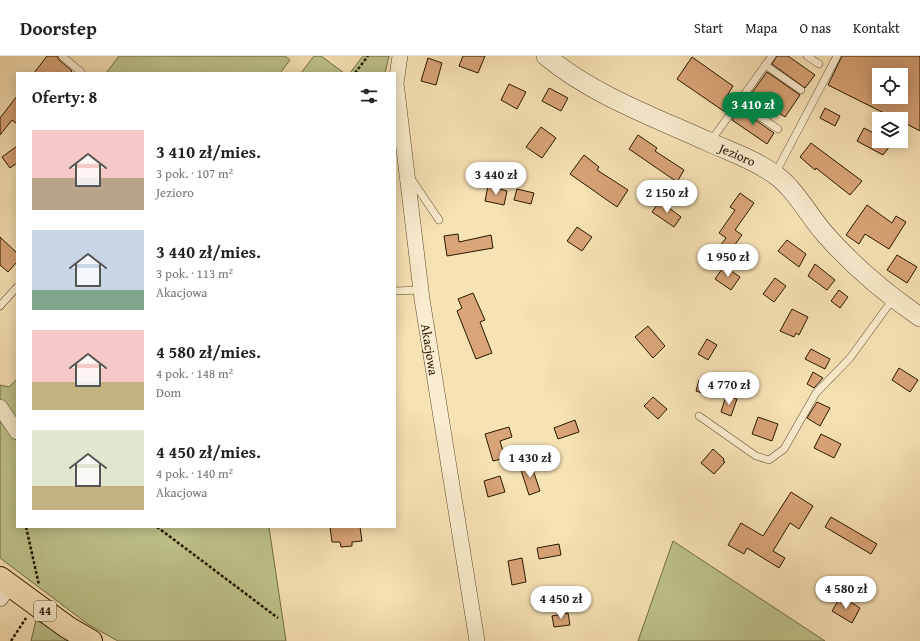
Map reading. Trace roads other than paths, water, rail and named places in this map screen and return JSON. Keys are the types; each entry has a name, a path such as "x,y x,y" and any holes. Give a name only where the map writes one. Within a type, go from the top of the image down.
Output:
{"main road":[{"name":"44","path":"3,587 91,641"}],"street":[{"name":"Akacjowa","path":"400,56 396,83 421,290 477,641"},
{"name":"Jezioro","path":"553,58 585,83 775,174 787,185 842,255 893,299 920,317"},
{"path":"0,407 16,431"}],"lane":[{"path":"62,56 81,72"},
{"path":"710,143 772,56"},
{"path":"807,56 819,64"},
{"path":"775,174 837,56"},
{"path":"765,65 801,90"},
{"path":"740,102 778,129"},
{"path":"406,172 438,220"},
{"path":"0,306 16,288"},
{"path":"396,291 421,290"},
{"path":"699,416 756,456 769,460 784,449 816,393 850,358 893,299"}]}
